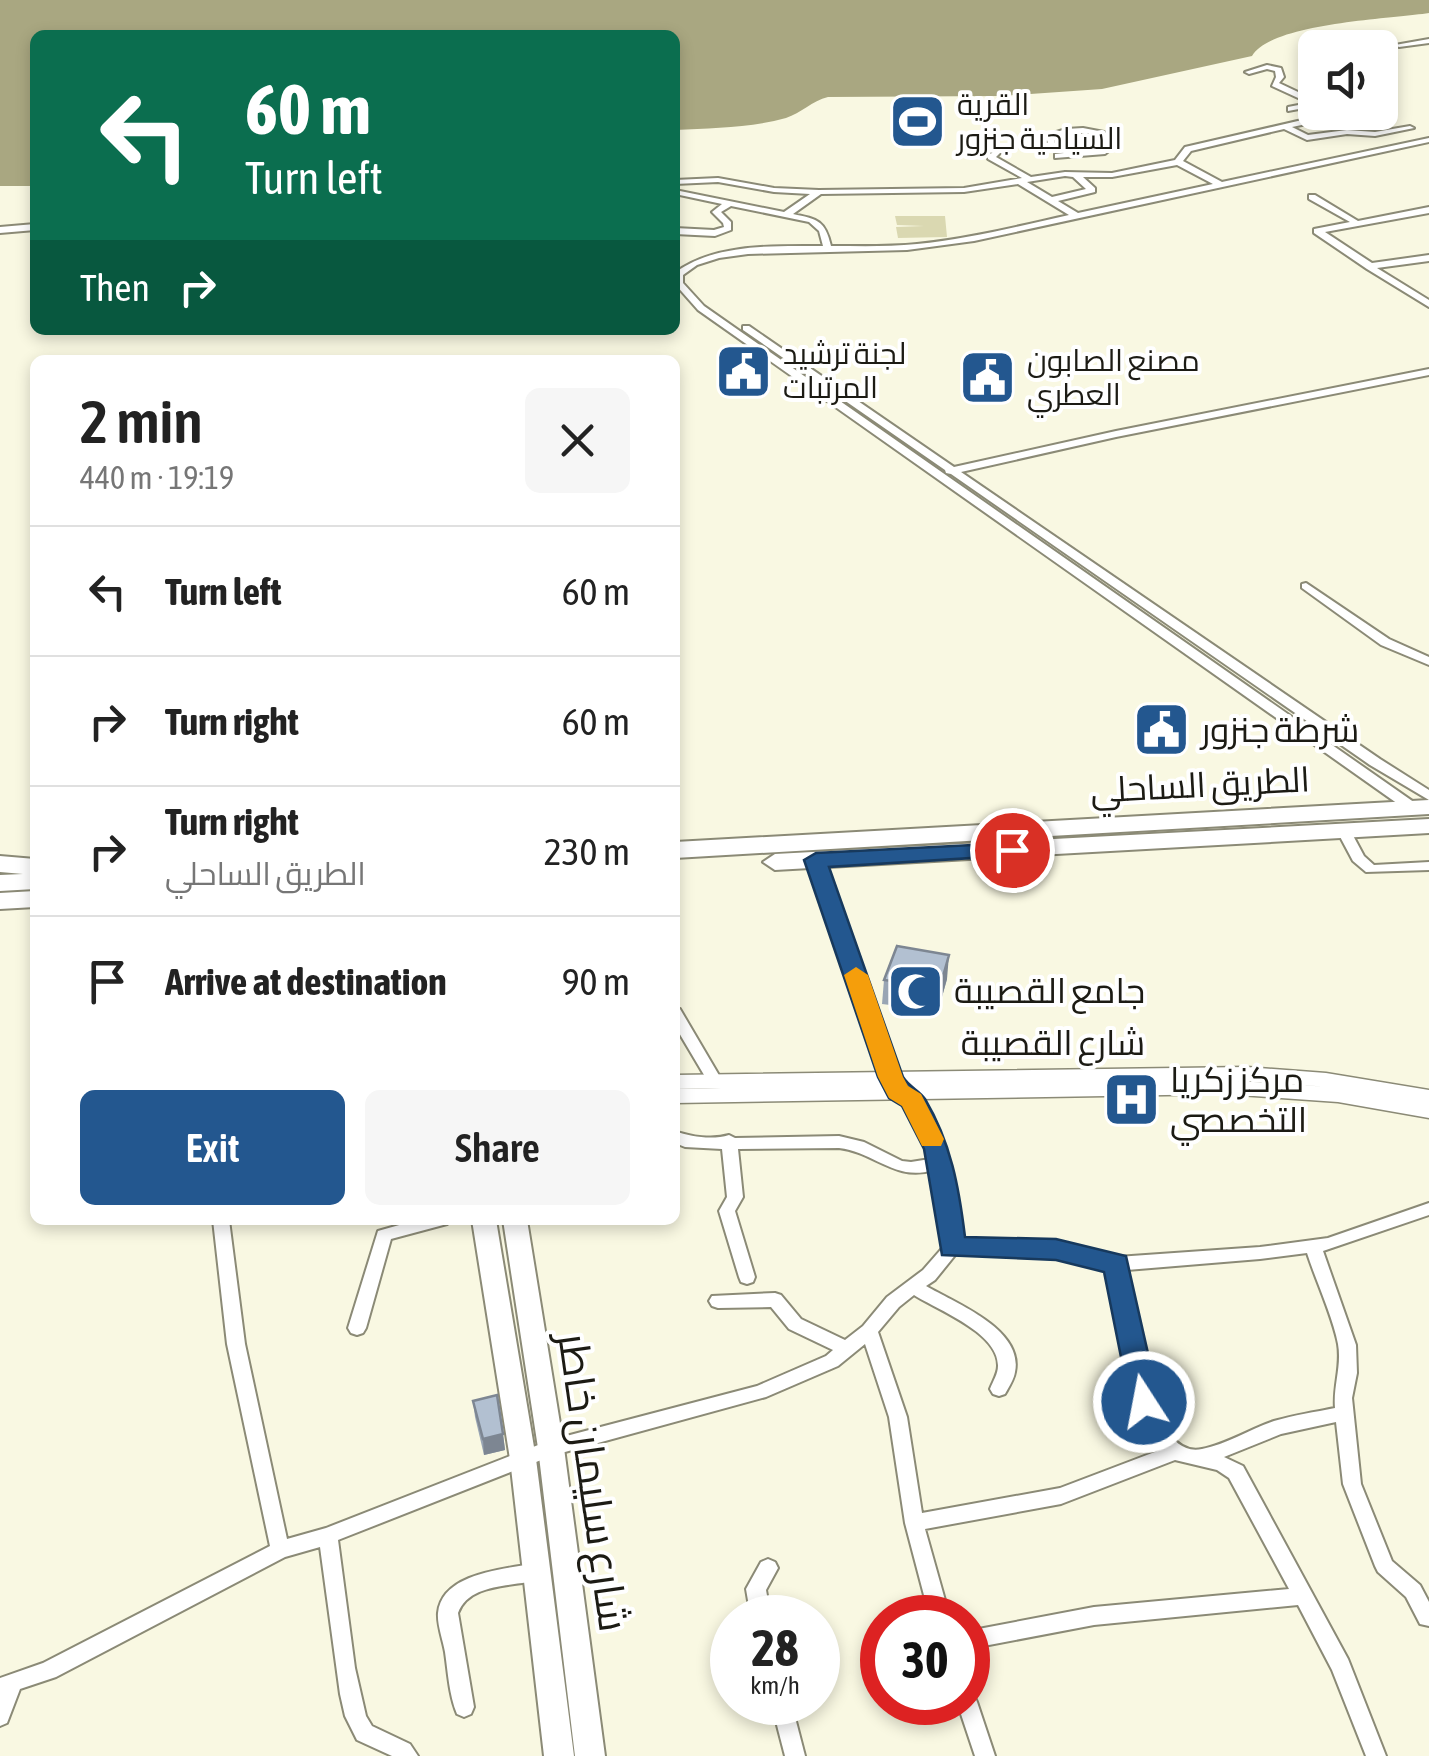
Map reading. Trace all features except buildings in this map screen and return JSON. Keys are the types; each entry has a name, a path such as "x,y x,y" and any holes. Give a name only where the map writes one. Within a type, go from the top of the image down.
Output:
{"highway":[{"name":"الطريق الساحلي","path":"680,866 1344,831 1425,809"},
{"name":"الطريق الساحلي","path":"680,850 1425,809"},
{"path":"0,864 30,867"},
{"path":"0,883 30,882"},
{"path":"0,901 30,899"}],"main road":[{"name":"شارع سليمان خاطر","path":"485,1225 523,1459 559,1756"},
{"name":"شارع سليمان خاطر","path":"515,1225 550,1448 590,1756"}],"street":[{"path":"1400,45 1429,41"},
{"path":"1249,72 1267,67 1278,70 1275,84 1298,96"},
{"path":"1292,110 1298,108"},
{"path":"680,182 730,182 774,190 819,192 964,190 1071,175 1112,176 1178,162 1188,150 1204,144 1298,124"},
{"path":"1286,127 1350,157"},
{"path":"1307,138 1410,128"},
{"path":"1051,200 1092,190 1071,175 1051,146 1050,137 1066,131 1099,133 1116,142 1105,152 1058,156"},
{"path":"1330,134 1356,142 1350,157"},
{"path":"680,274 682,269 715,256 808,240 828,250 921,246 1429,140"},
{"path":"1051,146 1075,154"},
{"path":"996,153 991,158 1077,216"},
{"path":"1178,162 1222,185"},
{"path":"706,198 730,182"},
{"path":"1008,184 1064,219"},
{"path":"789,217 819,192"},
{"path":"680,193 817,222 828,250"},
{"path":"1312,197 1355,222"},
{"path":"680,231 716,232 728,228 716,212 729,203"},
{"path":"1429,210 1317,231 1429,304"},
{"path":"789,217 804,224 808,240"},
{"path":"0,230 30,227"},
{"path":"1370,266 1429,258"},
{"path":"680,284 701,308 741,330 939,474 1425,809"},
{"path":"939,474 1116,434 1429,372"},
{"path":"878,426 954,470 1375,762 1425,809"},
{"path":"1306,586 1386,642 1429,660"},
{"path":"1344,831 1358,858 1371,869 1429,866"},
{"path":"0,1716 6,1684 50,1670 280,1550 328,1536 550,1448 760,1392 811,1372 847,1349 868,1332 884,1310 930,1276 952,1247 940,1161 912,1100 894,1084 816,860"},
{"path":"680,1022 715,1081"},
{"name":"شارع القصيبة","path":"680,1082 894,1084 1247,1074 1326,1080 1429,1097"},
{"path":"680,1096 894,1084 1266,1088 1353,1097 1429,1111"},
{"path":"680,1138 843,1142 896,1166 924,1166 940,1161"},
{"path":"729,1141 735,1197 727,1211 747,1277"},
{"path":"952,1247 1056,1250 1116,1264 1313,1247 1425,1214"},
{"path":"222,1225 236,1344 280,1550"},
{"path":"358,1328 384,1235 423,1225"},
{"path":"1313,1247 1347,1345 1348,1469 1385,1566 1413,1592 1427,1618"},
{"path":"1116,1264 1144,1402 1157,1434 1176,1452"},
{"path":"914,1287 986,1326 1008,1356 1010,1368 999,1389"},
{"path":"718,1301 775,1300 795,1324 847,1349"},
{"path":"868,1332 898,1417 914,1523 934,1595"},
{"path":"1202,1457 1279,1428 1345,1413"},
{"path":"914,1523 1060,1496 1176,1452 1223,1461 1236,1472 1342,1666 1376,1756"},
{"path":"328,1536 350,1690 361,1730 398,1745 408,1756"},
{"path":"757,1595 756,1588 768,1568"},
{"path":"464,1707 450,1600 456,1592 472,1586 537,1572"},
{"path":"990,1636 1094,1616 1302,1596"},
{"path":"787,1725 795,1756"},
{"path":"975,1725 985,1756"}],"shaded area":[{"path":"0,0 1429,0 1429,13 1298,30 1263,45 1252,56 1102,89 1001,96 828,97 772,121 680,130 680,30 30,30 30,186 0,186"},
{"path":"895,216 945,216 947,237 898,238 896,227 924,226 897,225"}],"slow traffic":[{"path":"856,975 890,1077 898,1092 912,1100 931,1139"}],"place":[{"name":"القرية السياحية جنزور","path":"918,122"},
{"name":"لجنة ترشيد المرتبات","path":"744,371"},
{"name":"مصنع الصابون العطري","path":"988,378"},
{"name":"شرطة جنزور","path":"1162,730"},
{"name":"جامع القصيبة","path":"915,991"},
{"name":"مركز زكريا التخصصي","path":"1131,1100"}],"route":[{"path":"1012,850 816,860 890,1077 898,1092 912,1100 937,1149 946,1185 952,1247 1056,1250 1116,1264 1144,1402"}]}
